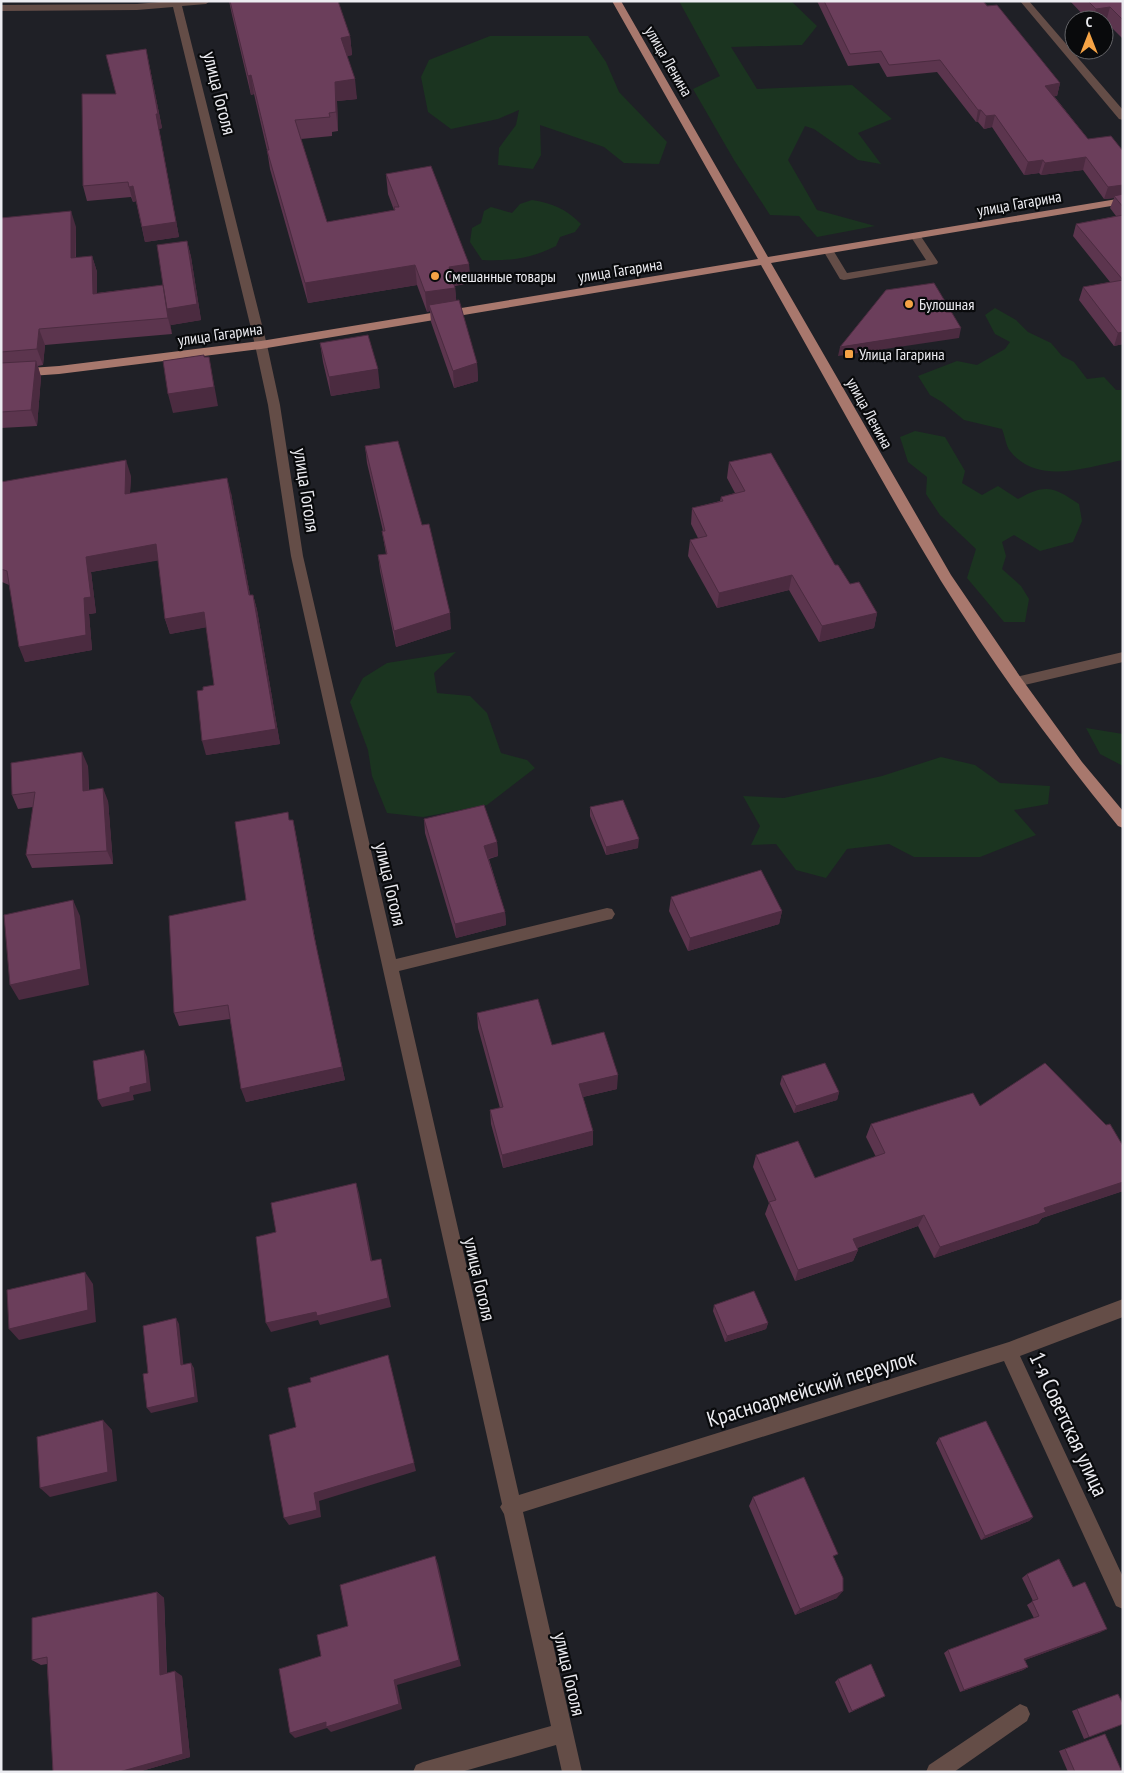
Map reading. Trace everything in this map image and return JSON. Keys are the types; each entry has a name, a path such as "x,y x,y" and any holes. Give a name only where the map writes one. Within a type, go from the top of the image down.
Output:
{"main road":[{"name":"улица Ленина","path":"616,1 946,578 1016,682 1077,766 1123,822"},
{"name":"улица Гагарина","path":"1,374 98,365 261,345 1123,202"}],"street":[{"path":"1,8 95,9 177,5 206,1"},
{"path":"1024,1 1123,117"},
{"name":"улица Гоголя","path":"177,5 261,345 274,405 297,556 510,1507 572,1772"},
{"path":"829,252 844,277 933,262 916,237"},
{"path":"1016,682 1123,657"},
{"path":"389,966 607,914"},
{"name":"Красноармейский переулок","path":"510,1507 1009,1351 1123,1308"},
{"name":"1-я Советская улица","path":"1009,1351 1123,1599"},
{"path":"936,1772 1020,1714"},
{"path":"423,1772 563,1733"}],"green space":[{"path":"679,1 791,1 817,26 802,45 731,47 757,89 852,85 892,119 858,133 881,164 858,160 814,129 805,126 788,160 817,210 875,226 817,237 799,216 770,215 734,160 693,89 720,76"},
{"path":"490,36 588,36 606,62 619,92 667,142 659,164 624,163 604,147 540,125 541,155 533,169 498,165 499,148 516,125 519,110 498,119 451,129 428,112 421,77 429,60"},
{"path":"532,200 558,208 570,214 581,224 575,232 560,237 556,246 537,254 502,260 482,260 470,242 472,228 481,223 484,211 491,207 512,213 520,204"},
{"path":"995,308 1016,320 1028,332 1051,343 1062,356 1074,362 1087,379 1104,377 1116,390 1123,390 1123,460 1063,471 1048,471 1034,468 1021,462 1010,451 1002,429 964,420 930,395 918,376 957,361 977,365 1005,349 1010,342 995,334 985,315"},
{"path":"915,431 945,437 965,471 962,483 982,495 998,486 1018,499 1036,491 1050,489 1063,494 1079,504 1082,521 1073,542 1040,551 1014,535 1002,542 1006,556 1002,569 1021,586 1029,599 1025,622 1004,622 967,578 976,549 940,515 926,494 927,477 908,462 900,437"},
{"path":"456,652 434,673 437,693 470,696 487,713 501,753 527,760 535,768 487,805 423,817 387,813 372,776 368,750 350,702 363,678 387,663"},
{"path":"1086,728 1123,734 1123,766 1100,754"},
{"path":"941,757 975,765 1000,783 1050,786 1048,804 1014,810 1036,835 980,857 914,857 889,844 847,849 826,878 796,870 776,844 751,845 760,826 743,796 784,798 882,776"}],"building":[{"path":"230,1 338,1 350,36 341,38 355,79 335,82 336,112 329,113 330,117 295,120 327,222 395,210 394,207 399,207 386,174 431,166 469,264 449,267 455,288 425,292 415,265 305,283 267,150 269,150 251,75 248,76"},
{"path":"824,1 983,1 987,6 997,5 1060,83 1045,86 1088,139 1111,136 1123,151 1123,185 1108,187 1086,157 1045,163 1043,160 1028,162 995,115 986,116 981,110 978,110 940,60 889,65 881,51 850,54"},
{"path":"1088,1 1123,1 1123,20 1110,7 1096,9"},
{"path":"146,49 176,222 142,227 133,186 129,187 128,182 83,186 82,94 116,94 106,55"},
{"path":"1123,194 1123,207 1114,196"},
{"path":"71,211 71,258 92,256 93,294 163,285 168,318 39,329 37,349 1,352 1,218"},
{"path":"1123,215 1123,280 1076,224"},
{"path":"187,241 197,304 167,309 157,245"},
{"path":"1123,280 1123,332 1118,333 1083,287"},
{"path":"934,283 961,328 840,347 886,290"},
{"path":"459,300 477,363 453,371 429,305"},
{"path":"368,335 378,369 329,377 320,343"},
{"path":"204,355 204,357 209,357 214,387 168,394 163,361"},
{"path":"36,361 31,410 1,412 1,363"},
{"path":"398,441 422,525 429,524 450,613 394,631 378,555 387,554 382,531 385,531 365,446"},
{"path":"771,453 835,565 838,565 850,584 859,582 877,613 822,626 792,575 719,593 690,540 707,536 692,508 723,501 721,497 745,491 729,462"},
{"path":"126,460 125,494 227,478 249,595 253,595 276,729 202,741 197,691 203,690 203,687 214,685 204,612 165,619 156,544 86,557 91,597 84,598 86,635 19,647 7,571 1,569 1,482"},
{"path":"82,752 83,791 103,788 107,851 26,855 35,792 12,795 11,763"},
{"path":"623,800 639,839 606,847 590,807"},
{"path":"484,805 497,842 484,846 505,912 455,924 424,819"},
{"path":"288,812 289,820 293,820 314,936 342,1067 241,1089 228,1005 174,1013 169,916 246,900 235,822"},
{"path":"761,870 782,911 690,938 671,897"},
{"path":"73,900 81,969 10,985 4,915"},
{"path":"538,999 552,1045 604,1032 618,1075 579,1084 593,1131 502,1155 490,1110 503,1107 477,1013"},
{"path":"144,1050 147,1083 130,1087 130,1092 98,1100 93,1061"},
{"path":"825,1063 839,1092 796,1106 782,1076"},
{"path":"1045,1063 1106,1125 1110,1124 1123,1146 1123,1182 1044,1208 1046,1212 940,1247 924,1215 853,1239 858,1250 798,1270 769,1202 776,1200 756,1155 798,1141 815,1178 885,1153 871,1124 973,1093 980,1106"},
{"path":"356,1183 371,1261 381,1259 388,1298 317,1316 316,1312 266,1323 256,1237 276,1232 271,1203"},
{"path":"85,1272 88,1310 9,1329 7,1290"},
{"path":"754,1291 768,1323 727,1336 714,1305"},
{"path":"176,1318 181,1365 191,1363 195,1397 147,1408 143,1374 148,1373 143,1326"},
{"path":"388,1355 414,1463 314,1493 317,1510 284,1518 269,1435 296,1427 288,1388 311,1382 310,1378"},
{"path":"103,1420 108,1472 40,1488 37,1437"},
{"path":"986,1421 1033,1517 985,1536 939,1438"},
{"path":"804,1477 838,1554 833,1556 843,1578 843,1591 800,1609 753,1497"},
{"path":"435,1556 459,1660 394,1680 399,1704 326,1727 326,1722 290,1733 279,1669 321,1656 317,1635 348,1626 340,1585"},
{"path":"1059,1559 1073,1587 1085,1582 1107,1629 1024,1659 1028,1667 964,1690 948,1650 1039,1616 1032,1601 1038,1599 1027,1574"},
{"path":"157,1592 160,1675 175,1671 183,1754 119,1772 53,1772 47,1657 32,1660 32,1618"},
{"path":"871,1664 885,1696 852,1711 838,1679"},
{"path":"1118,1694 1123,1704 1123,1724 1089,1737 1077,1709"},
{"path":"1105,1734 1122,1772 1075,1772 1065,1749"}],"place":[{"name":"Смешанные товары","path":"435,276"},
{"name":"Булошная","path":"909,304"},
{"name":"Улица Гагарина","path":"849,354"}]}
